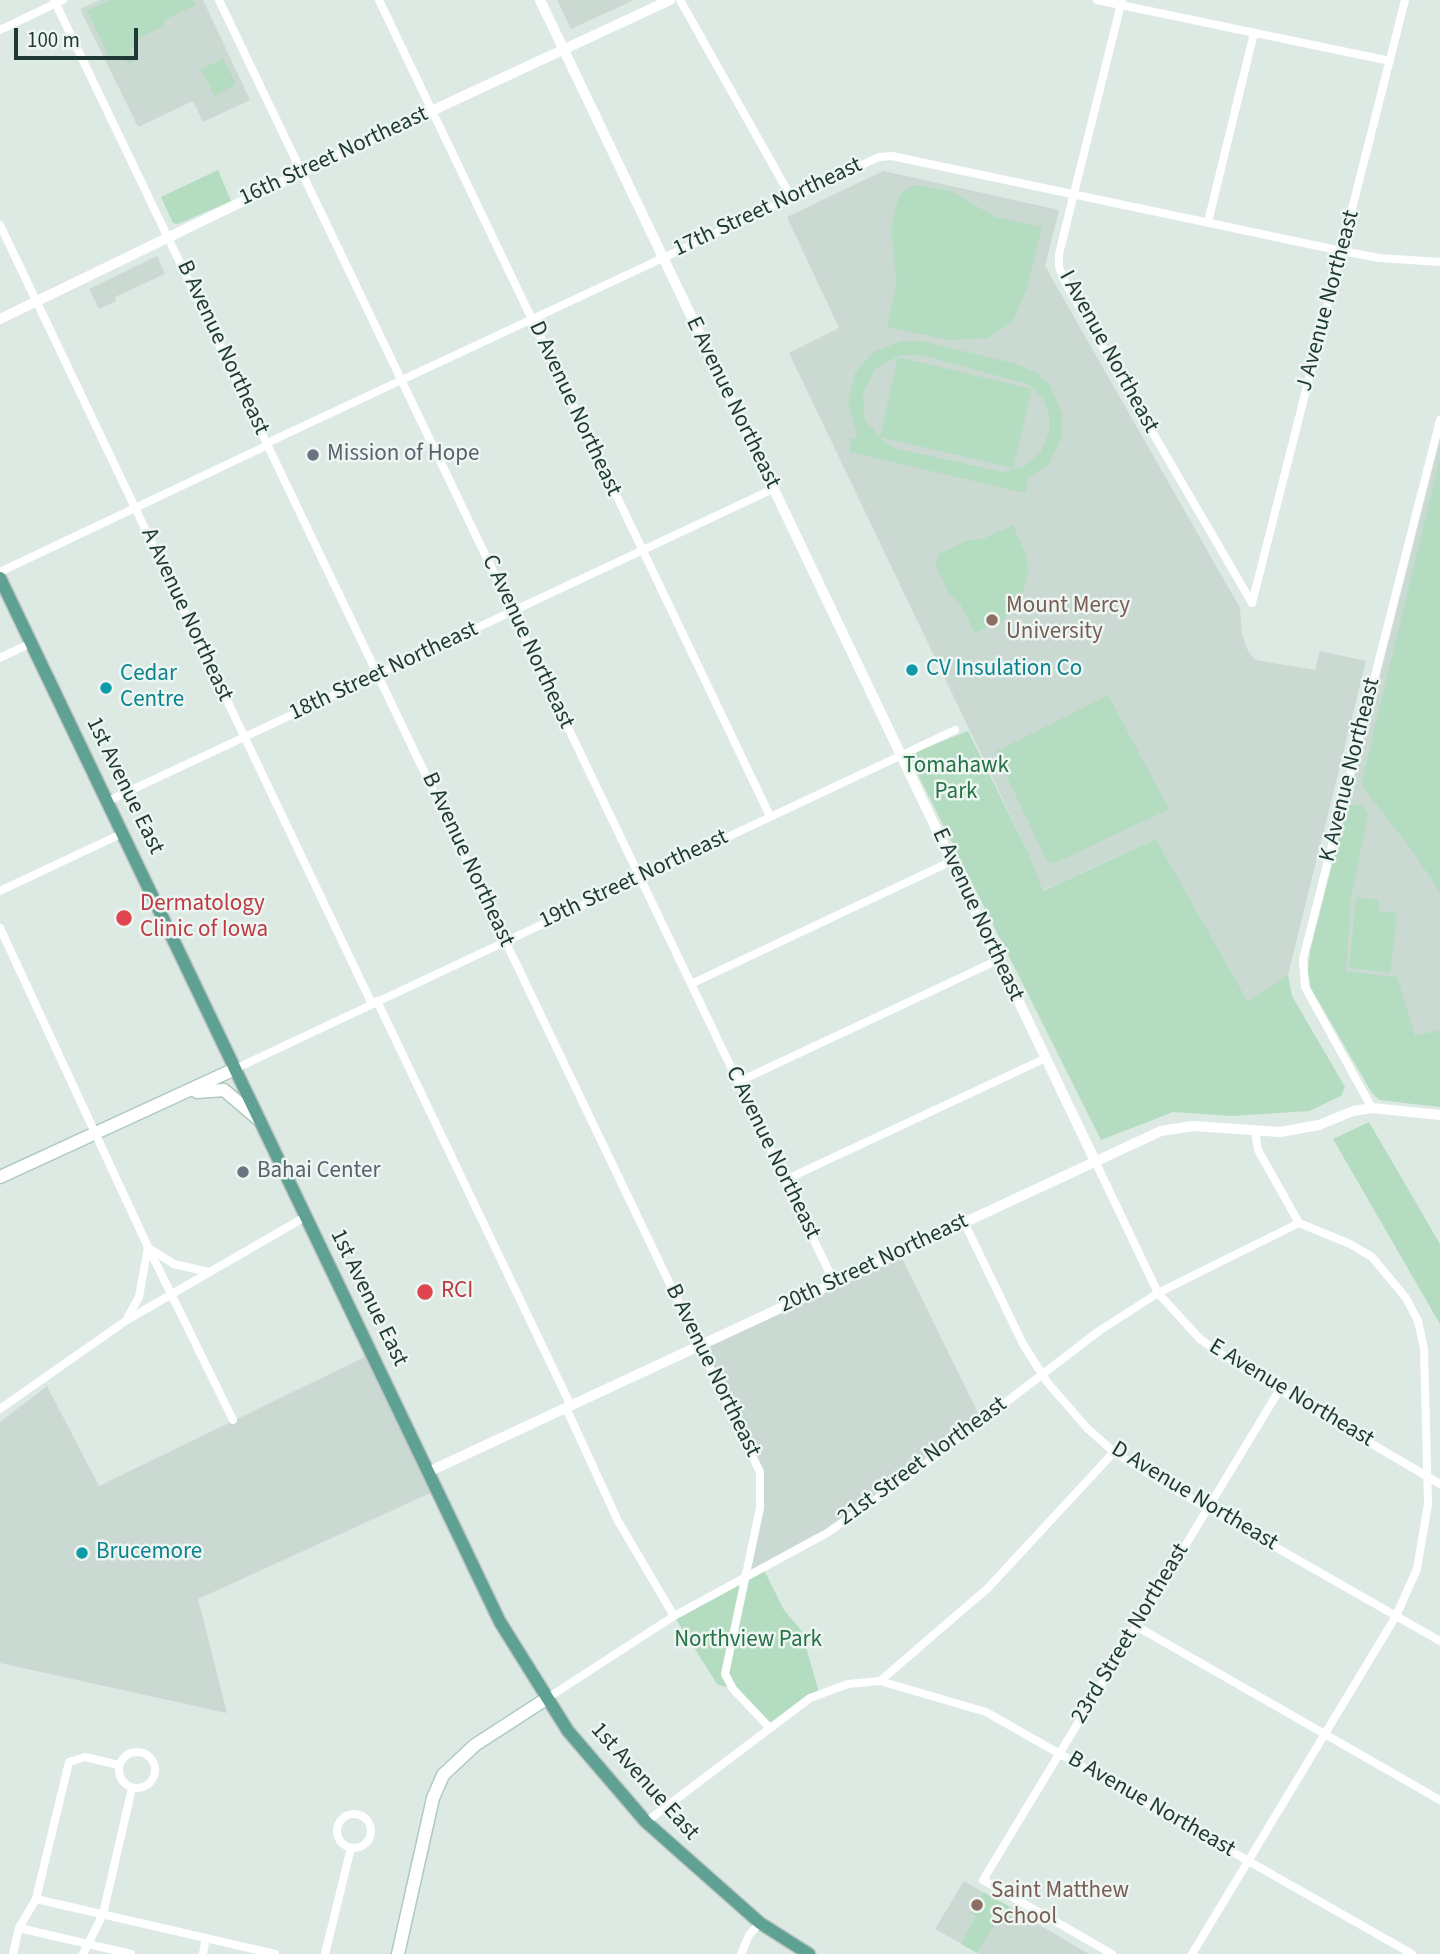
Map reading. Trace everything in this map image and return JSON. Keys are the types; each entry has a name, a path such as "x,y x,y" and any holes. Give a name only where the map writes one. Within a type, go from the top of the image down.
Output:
{"main road":[{"name":"1st Avenue East","path":"0,578 500,1622 546,1699 594,1763 646,1822 760,1923 809,1954"},
{"path":"0,1177 237,1068"},
{"path":"172,1097 220,1088 262,1122"},
{"path":"398,1954 429,1812 443,1775 475,1745 546,1699"}],"street":[{"name":"C Avenue Northeast","path":"219,0 835,1284"},
{"name":"D Avenue Northeast","path":"379,0 770,816"},
{"name":"E Avenue Northeast","path":"540,0 1158,1293 1200,1339 1440,1484"},
{"name":"16th Street Northeast","path":"0,319 302,172 670,0"},
{"path":"680,0 791,197"},
{"path":"1097,0 1390,61"},
{"name":"J Avenue Northeast","path":"1252,603 1405,0"},
{"path":"0,30 58,1"},
{"name":"B Avenue Northeast","path":"58,1 760,1472 760,1508 725,1674 733,1689 769,1727"},
{"name":"I Avenue Northeast","path":"1121,3 1059,254 1059,267 1066,284 1252,603"},
{"path":"1208,222 1254,33"},
{"name":"17th Street Northeast","path":"0,572 401,379 867,161 892,156 1342,251 1440,262"},
{"name":"A Avenue Northeast","path":"0,225 244,738 375,1002 568,1407 623,1530 674,1616"},
{"name":"K Avenue Northeast","path":"1373,1108 1305,987 1303,960 1440,420"},
{"name":"18th Street Northeast","path":"108,801 773,489"},
{"path":"0,658 31,643"},
{"name":"19th Street Northeast","path":"237,1068 956,730"},
{"path":"0,891 123,833"},
{"path":"691,985 952,861"},
{"path":"0,928 148,1247 233,1420"},
{"path":"738,1082 998,960"},
{"path":"785,1180 1045,1058"},
{"path":"1373,1108 1440,1115"},
{"name":"20th Street Northeast","path":"428,1472 1095,1161 1170,1129 1193,1126 1255,1131 1300,1130 1353,1111 1373,1108"},
{"path":"1192,1954 1396,1616 1416,1569 1424,1537 1429,1475 1424,1349 1418,1321 1406,1298 1372,1257 1350,1244 1299,1223 1258,1150 1255,1131"},
{"path":"0,1409 127,1320 305,1217"},
{"name":"D Avenue Northeast","path":"964,1222 1023,1344 1041,1373 1074,1415 1114,1452 1440,1641"},
{"name":"21st Street Northeast","path":"546,1699 674,1616 827,1533 1041,1373 1158,1293 1299,1223"},
{"path":"148,1247 174,1264 209,1272"},
{"path":"127,1320 139,1297 148,1247"},
{"name":"23rd Street Northeast","path":"1112,1954 983,1880 1280,1389"},
{"path":"646,1822 819,1692 848,1684 880,1681 988,1588 1114,1452"},
{"path":"1136,1626 1440,1800"},
{"name":"B Avenue Northeast","path":"880,1681 986,1712 1412,1954"},
{"path":"144,1753 150,1758 155,1772 152,1780 140,1788 132,1788 121,1779 119,1765 129,1754 144,1753"},
{"path":"13,1954 19,1928 36,1899 69,1762 85,1757 119,1765"},
{"path":"83,1954 85,1943 103,1914 132,1788"},
{"path":"357,1813 365,1817 372,1830 365,1845 351,1848 339,1839 338,1824 343,1818 357,1813"},
{"path":"325,1954 351,1848"},
{"path":"36,1899 275,1954"},
{"path":"741,1954 749,1935 760,1923"},
{"path":"19,1928 131,1954"},
{"path":"202,1954 206,1938"}],"shaded area":[{"path":"100,0 203,0 250,100 203,122 193,101 138,127 80,9"},
{"path":"557,0 634,0 571,29"},
{"name":"Mount Mercy University","path":"883,171 1059,210 1045,266 1240,608 1242,634 1248,651 1255,660 1315,670 1320,651 1366,661 1288,975 1248,1003 1156,839 1042,891 1028,852 789,353 839,328 787,217"},
{"path":"157,256 165,274 115,297 116,301 99,309 89,289"},
{"path":"1440,439 1440,1107 1380,1100 1372,1093 1311,988 1308,972 1310,952"},
{"path":"899,1252 980,1417 928,1462 827,1533 745,1577 760,1508 760,1472 699,1345"},
{"path":"371,1354 437,1490 198,1599 227,1713 0,1663 0,1422 47,1386 99,1486"},
{"name":"Saint Matthew School","path":"964,1881 1089,1954 980,1954 935,1929"}],"green space":[{"path":"110,0 193,0 196,5 164,20 163,26 139,38 136,46 129,49 134,61 130,63 109,56 87,11"},
{"path":"223,59 236,84 215,96 201,69"},
{"path":"218,170 231,201 178,224 173,223 161,197"},
{"path":"915,185 951,191 995,217 1042,227 1027,288 1013,321 988,338 949,340 887,327 897,282 891,231 895,210 900,194"},
{"path":"902,341 921,341 1017,364 1037,373 1050,385 1062,414 1061,439 1049,464 1028,479 1025,493 850,452 851,438 856,439 857,434 848,402 855,373 873,352","holes":["900,355 921,355 1028,384 1043,399 1049,414 1049,432 1041,451 1025,466 1002,472 898,449 884,442 865,420 863,393 875,369"]},
{"path":"898,357 1032,389 1013,468 880,437"},
{"path":"1440,458 1440,892 1363,787 1362,780"},
{"path":"1013,525 1026,555 1028,572 1023,592 1003,620 975,633 960,603 949,594 935,564 939,554 968,540 983,539"},
{"path":"1108,695 1169,809 1055,863 1047,861 995,752"},
{"name":"Tomahawk Park","path":"968,731 1028,852 1043,891 1156,839 1248,1002 1288,975 1292,996 1345,1087 1341,1096 1309,1111 1232,1116 1173,1112 1101,1140 908,755"},
{"path":"1350,805 1361,805 1368,814 1351,899 1346,971 1397,977 1415,1036 1440,1030 1440,1107 1380,1100 1372,1093 1311,988 1308,972 1310,952 1346,810"},
{"path":"1356,897 1379,900 1378,911 1397,913 1390,973 1349,968"},
{"path":"1369,1122 1440,1244 1440,1324 1333,1139"},
{"name":"Northview Park","path":"763,1568 784,1610 801,1630 819,1692 769,1727 733,1689 717,1684 674,1616"},
{"path":"984,1892 1019,1912 1013,1924 994,1925 977,1953 961,1944 976,1916 970,1912"}],"place":[{"name":"Mission of Hope","path":"313,455"},
{"name":"Mount Mercy University","path":"992,620"},
{"name":"CV Insulation Co","path":"912,670"},
{"name":"Cedar Centre","path":"106,688"},
{"name":"Dermatology Clinic of Iowa","path":"124,918"},
{"name":"Bahai Center","path":"243,1172"},
{"name":"RCI","path":"425,1292"},
{"name":"Brucemore","path":"82,1553"},
{"name":"Saint Matthew School","path":"977,1905"}]}
